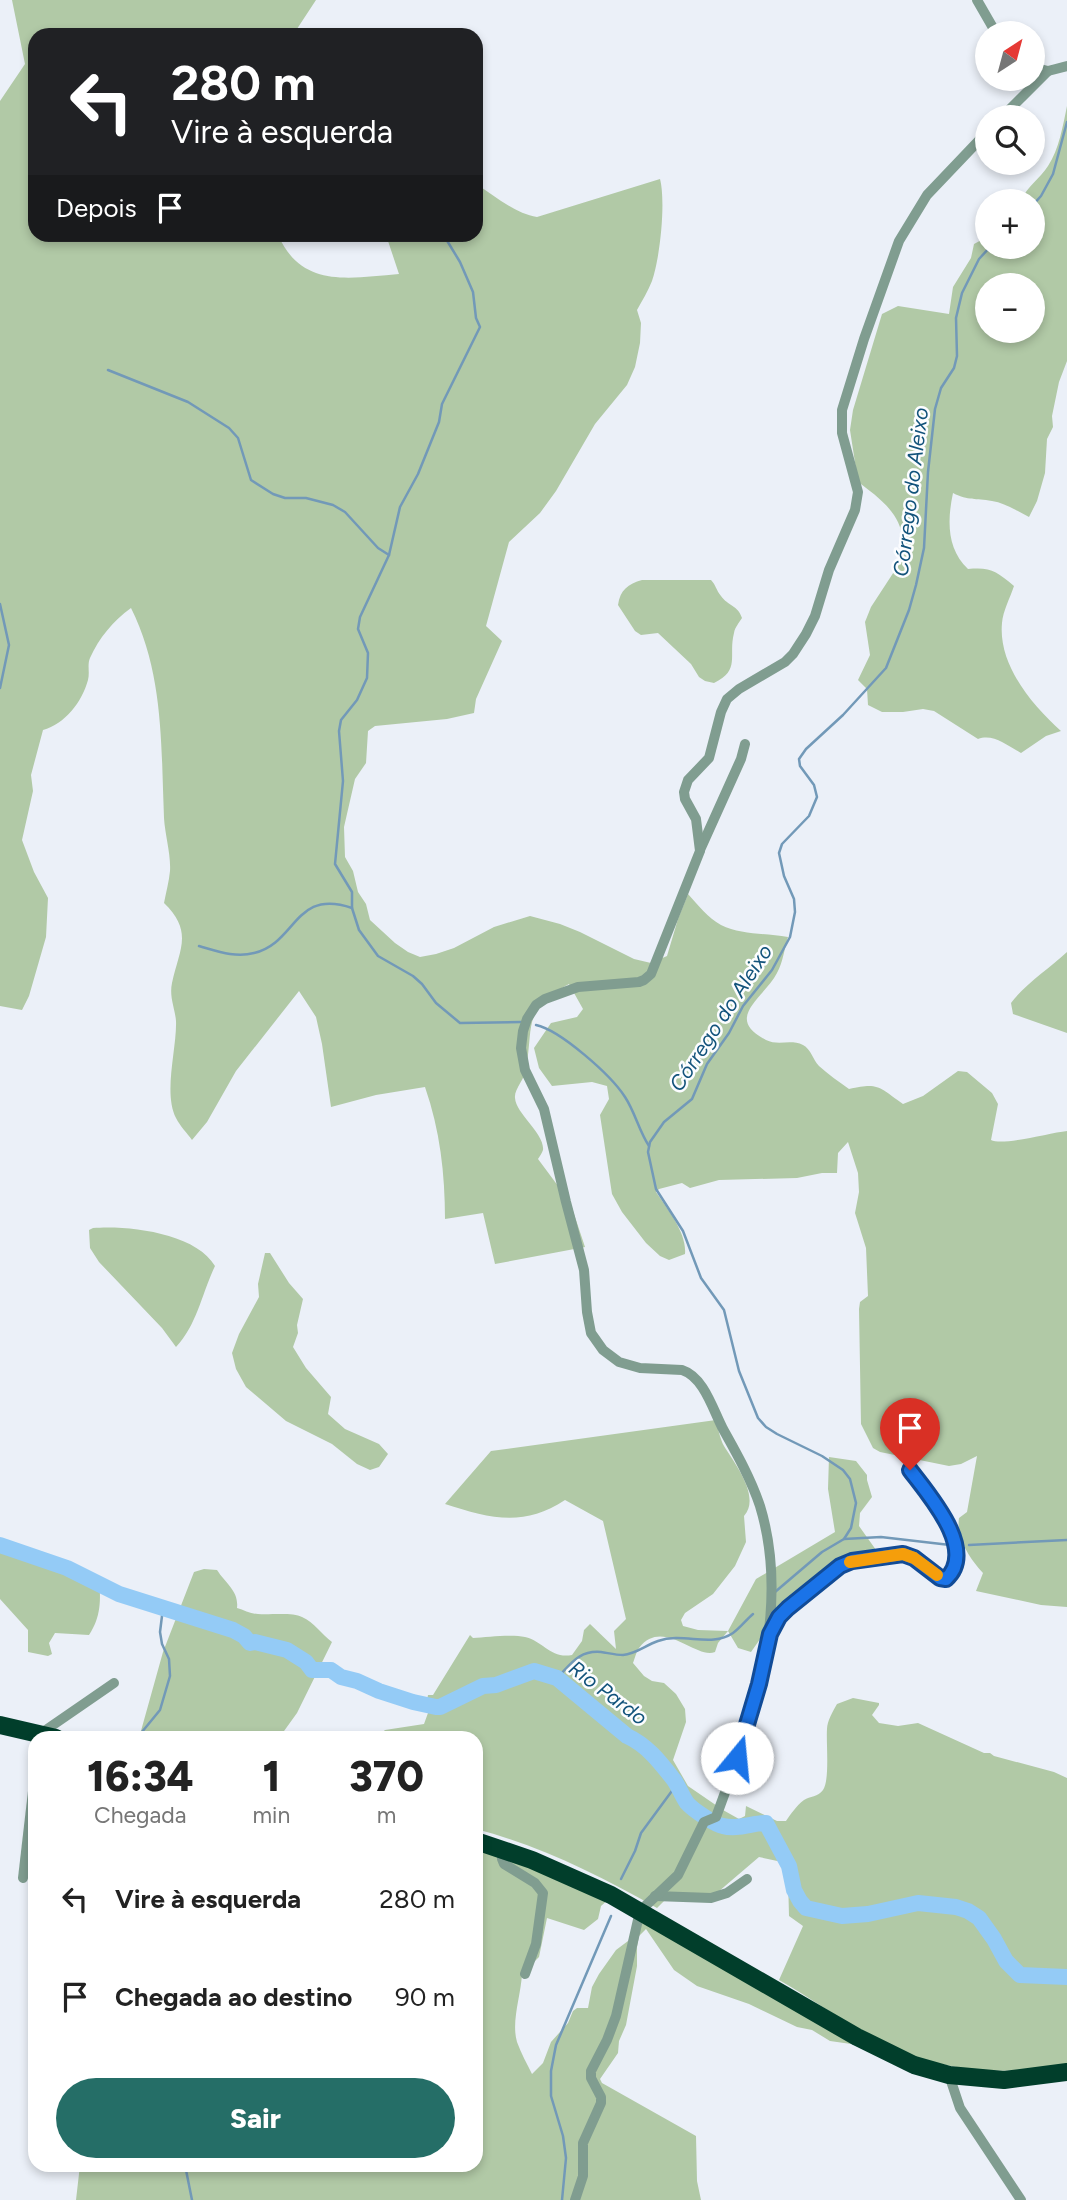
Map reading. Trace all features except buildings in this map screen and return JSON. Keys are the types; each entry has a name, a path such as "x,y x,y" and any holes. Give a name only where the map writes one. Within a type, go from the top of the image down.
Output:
{"highway":[{"path":"0,1725 28,1732"},
{"path":"483,1843 556,1870 640,1911 857,2037 914,2064 949,2075 1012,2080 1067,2072"}],"street":[{"path":"977,0 989,21"},
{"path":"1014,105 1048,71 1067,66"},
{"path":"700,850 696,819 685,799 688,780 709,758 727,699 785,662 793,654 816,616 829,570 855,510 858,492 842,433 842,410 893,255 909,222 927,195 975,145"},
{"path":"575,2200 583,2176 583,2143 601,2103 591,2071 616,2016 640,1911 673,1881 682,1869 704,1822 716,1817 759,1684 770,1634 769,1555 760,1508 744,1468 699,1384 688,1372 682,1370 640,1368 619,1362 603,1350 591,1333 584,1270 544,1109 525,1070 523,1031 536,1005 545,999 578,987 639,982 651,974 745,744"},
{"path":"770,1634 779,1617 788,1608 846,1563 903,1554 914,1558 940,1578 948,1577 956,1565 956,1552 946,1517 910,1470"},
{"path":"53,1731 114,1683"},
{"path":"23,1878 28,1834"},
{"path":"502,1850 504,1864 535,1883 542,1893 536,1944 525,1974"},
{"path":"655,1896 711,1898 727,1893 747,1879"},
{"path":"949,2075 960,2108 1021,2200"}],"green space":[{"path":"12,0 316,0 298,28 28,28 28,242 282,242 300,264 314,272 346,278 381,276 399,274 388,242 483,242 483,189 513,208 537,217 660,179 662,215 657,259 652,281 637,310 641,323 640,343 635,367 627,385 595,424 540,513 509,542 486,626 502,641 476,699 474,713 447,719 375,726 368,731 366,763 355,779 344,827 345,857 353,871 358,892 366,904 370,920 395,943 420,957 454,948 494,927 530,916 560,924 634,959 651,963 667,956 688,894 707,915 721,925 745,932 788,937 777,973 750,1008 747,1016 748,1024 754,1032 766,1040 803,1045 819,1066 849,1089 873,1086 903,1104 923,1096 958,1071 967,1072 992,1093 998,1104 991,1140 1016,1140 1067,1131 1067,1607 1041,1605 976,1591 983,1573 965,1548 959,1518 967,1512 977,1456 961,1464 949,1466 880,1452 873,1448 861,1424 859,1309 860,1302 868,1296 866,1248 855,1213 859,1192 858,1173 848,1142 838,1153 837,1173 797,1178 719,1180 690,1188 682,1183 659,1189 656,1192 680,1230 685,1246 685,1254 669,1260 660,1256 622,1212 612,1194 600,1115 609,1099 607,1086 592,1082 552,1086 539,1068 534,1048 551,1023 577,1017 583,1009 569,984 554,993 537,1010 531,1029 525,1073 515,1098 520,1111 540,1137 543,1150 538,1159 570,1202 585,1247 495,1264 483,1213 445,1219 441,1152 425,1087 376,1095 331,1107 316,1017 299,991 236,1071 207,1122 192,1140 172,1108 171,1083 176,1021 171,988 182,932 173,913 164,903 170,865 164,818 159,711 150,659 131,608 107,630 98,644 89,661 88,680 82,696 72,711 58,723 43,730 31,775 33,791 22,840 34,872 48,898 46,937 29,996 22,1010 0,1006 0,101 25,64"},
{"path":"1067,106 1067,361 1059,382 1052,416 1053,427 1047,439 1045,473 1037,501 1029,517 1002,504 953,493 950,514 952,544 968,569 993,571 1014,586 1002,623 1005,654 1019,683 1061,731 1046,736 1021,753 995,739 978,739 934,711 923,709 882,712 868,705 867,689 858,680 870,655 865,622 871,607 901,561 902,539 898,521 893,513 858,482 850,430 853,410 882,314 898,306 949,314 953,287 971,258 975,243 975,259 1045,259 1045,189 1029,189 1041,175 1045,175 1060,137"},
{"path":"642,580 711,580 719,594 738,610 742,618 734,633 732,662 728,673 714,683 705,681 658,633 641,635 635,631 618,605 625,588"},
{"path":"1067,952 1067,1033 1013,1014 1011,1003 1017,996"},
{"path":"89,1230 142,1230 177,1239 206,1255 215,1266 194,1319 176,1347 162,1328 99,1262 90,1248"},
{"path":"265,1253 270,1253 303,1299 293,1347 306,1368 331,1397 328,1414 345,1429 379,1444 388,1454 379,1467 370,1470 357,1464 332,1444 286,1421 246,1387 236,1369 232,1353 259,1297 258,1284"},
{"path":"716,1420 723,1443 748,1490 750,1500 744,1516 746,1542 735,1566 713,1594 685,1613 681,1620 683,1626 698,1630 728,1631 718,1643 715,1652 707,1653 669,1638 648,1640 639,1648 633,1663 644,1676 664,1683 676,1694 685,1709 686,1722 673,1760 688,1786 723,1810 739,1819 745,1816 746,1806 777,1821 786,1821 801,1802 819,1794 825,1785 830,1716 837,1704 853,1698 879,1703 872,1715 879,1723 898,1726 918,1723 984,1753 1067,1778 1067,2065 1005,2071 943,2065 904,2052 872,2037 779,1980 803,1926 789,1916 788,1877 782,1862 759,1857 711,1898 667,1898 657,1908 569,1862 483,1831 483,1731 384,1731 424,1724 428,1713 425,1711 428,1695 433,1695 470,1635 473,1638 525,1637 565,1656 572,1655 582,1641 584,1630 590,1624 616,1649 614,1631 626,1619 603,1521 565,1500 535,1514 506,1518 445,1504 491,1451"},
{"path":"829,1457 856,1461 867,1475 872,1497 860,1513 859,1526 881,1557 849,1558 838,1562 779,1612 751,1652 738,1648 728,1631 756,1579 835,1532 828,1489"},
{"path":"0,1541 99,1580 99,1608 89,1635 55,1633 49,1643 52,1654 48,1656 28,1652 28,1630 0,1599"},
{"path":"204,1569 217,1570 234,1592 237,1608 255,1614 298,1615 332,1642 297,1713 284,1731 141,1731 163,1652 194,1572"},
{"path":"483,1848 609,1899 601,1906 598,1919 584,1930 547,1918 539,1957 522,1974 515,2034 532,2074 543,2063 551,2042 568,2023 573,2011 577,2008 588,2008 592,1987 599,1974 616,1950 632,1938 640,1920 858,2045 830,2041 812,2030 797,2027 749,2004 697,1986 674,1970 646,1929 639,1936 637,1966 618,2053 600,2079 602,2083 696,2136 697,2181 701,2200 76,2200 79,2172 483,2172"}],"waterway":[{"name":"Córrego do Aleixo","path":"1045,189 1053,174 1067,122"},
{"path":"448,242 473,292 476,318 480,327 442,404 439,422 418,474 400,507 389,555 360,617 358,629 368,653 367,678 357,700 341,720 339,731 343,781 335,864 352,892 352,908 359,930 378,956 413,976 436,1003 460,1023 521,1022"},
{"name":"Córrego do Aleixo","path":"775,1592 822,1552 844,1539 851,1528 856,1503 850,1479 843,1470 822,1456 777,1434 758,1418 739,1371 724,1310 701,1278 683,1231 656,1189 648,1152 650,1142 664,1122 692,1099 707,1064 729,1033 743,1006 772,970 790,937 795,912 794,899 784,876 779,853 782,844 809,816 817,797 814,785 800,766 799,759 886,668 909,610 924,548 935,409 941,388 954,368 957,356 956,318 962,293 979,259"},
{"path":"108,370 188,402 229,428 238,438 251,480 285,498 306,498 333,505 345,512 378,548 389,555"},
{"path":"0,604 9,645 0,688"},
{"path":"199,946 233,954 254,953 279,939 297,919 318,905 333,904 352,908"},
{"path":"536,1025 571,1044 609,1077 628,1103 649,1146"},
{"path":"844,1539 881,1537 950,1545"},
{"path":"969,1545 1067,1540"},
{"name":"Rio Pardo","path":"0,1545 67,1568 119,1594 233,1630 250,1643 287,1650 306,1662 312,1670 331,1670 341,1677 413,1702 440,1707 483,1686 496,1685 534,1671 557,1678 653,1755 674,1780 687,1803 698,1813 728,1827 766,1823 789,1866 794,1890 806,1908 842,1916 868,1914 918,1903 956,1907 979,1918 1006,1961 1020,1975 1067,1977"},
{"path":"143,1731 160,1710 170,1676 169,1659 160,1632 163,1608"},
{"path":"557,1678 576,1659 587,1653 623,1655 668,1639 706,1640 725,1637 736,1631 753,1614"},
{"path":"621,1879 641,1833 677,1784"},
{"path":"562,2200 566,2158 563,2136 551,2096 551,2071 556,2045 611,1916"},
{"path":"186,2172 192,2200"}],"slow traffic":[{"path":"850,1562 903,1554 914,1558 937,1575"}],"route":[{"path":"737,1758 765,1662 770,1634 779,1617 788,1608 840,1566 852,1561 903,1554 914,1558 943,1579 953,1570 956,1565 956,1552 946,1517 910,1470"}]}
